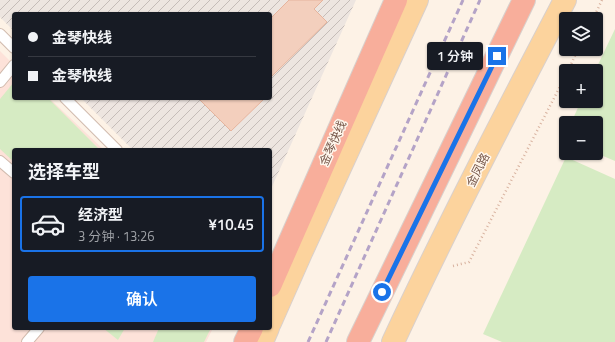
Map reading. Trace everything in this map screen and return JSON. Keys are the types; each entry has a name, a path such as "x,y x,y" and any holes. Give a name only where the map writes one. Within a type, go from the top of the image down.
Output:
{"highway":[{"name":"金琴快线","path":"272,281 396,0"},
{"path":"358,342 524,0"},
{"path":"245,342 251,330"}],"main road":[{"path":"273,315 417,0"},
{"name":"金凤路","path":"393,342 514,97 565,0"},
{"path":"262,342 267,330"}],"lane":[{"path":"0,34 12,46"},
{"path":"0,82 12,67"},
{"path":"66,100 115,148"},
{"path":"0,161 12,171"},
{"path":"27,342 36,330"}],"path":[{"path":"596,12 602,0"},
{"path":"426,273 469,262 559,88"}],"shaded area":[{"path":"0,0 356,0 272,187 272,148 131,148 83,100 272,100 272,12 12,12 12,29 0,17"},
{"path":"0,51 12,63 12,100 51,100 102,148 12,148 12,330 212,330 206,342 0,342"}],"green space":[{"path":"615,29 615,161 603,156 603,116 574,116 578,108 603,108 603,64 598,64"},
{"path":"12,84 12,100 50,100 98,148 12,148 12,160 0,149 0,99"},
{"path":"565,160 573,160 615,179 615,342 502,342 483,334"},
{"path":"106,330 124,330 118,340"},
{"path":"158,330 210,330 204,342 153,342"}],"building":[{"path":"289,0 323,0 314,9 327,22 272,76 272,17"},
{"path":"200,100 263,100 231,131"}],"railway":[{"path":"308,342 463,0"},
{"path":"326,342 480,0"}],"route":[{"path":"382,292 497,56"}]}
